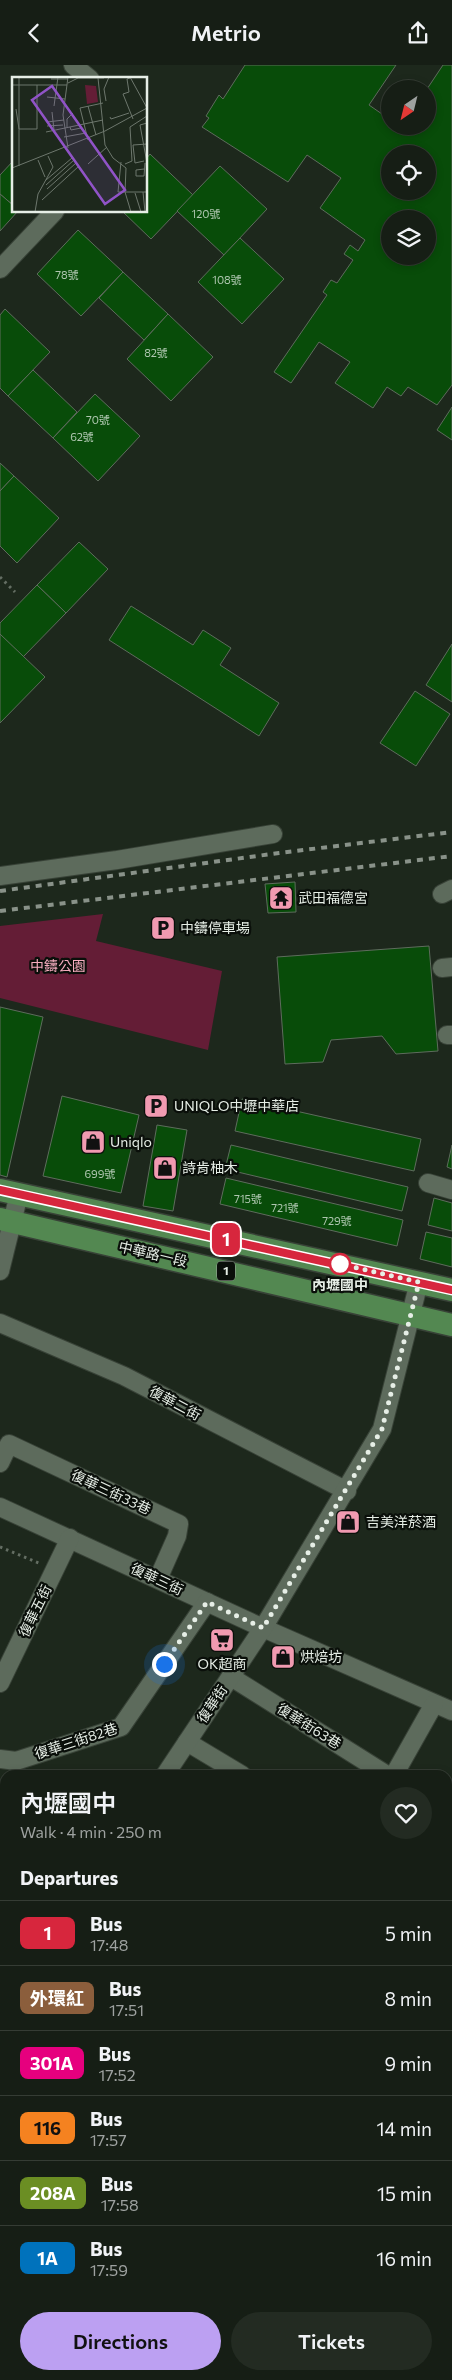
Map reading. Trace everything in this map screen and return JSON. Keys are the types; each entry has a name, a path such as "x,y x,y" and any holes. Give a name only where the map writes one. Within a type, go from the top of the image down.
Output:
{"main road":[{"name":"1","path":"10,1192 452,1290"},
{"name":"中華路一段","path":"7,1220 452,1325"}],"street":[{"path":"73,65 88,77"},
{"path":"0,269 53,213"},
{"path":"0,876 126,859 273,835"},
{"path":"428,1183 452,1189"},
{"path":"0,1271 10,1192"},
{"name":"復華街","path":"168,1770 263,1628 347,1491 382,1429 419,1282"},
{"name":"復華二街","path":"0,1323 124,1377 347,1491"},
{"name":"復華三街33巷","path":"0,1463 9,1444 179,1524 177,1536 158,1579"},
{"name":"復華三街","path":"0,1507 263,1628 452,1711"},
{"name":"復華五街","path":"0,1683 5,1662 55,1570 70,1538"},
{"name":"復華三街82巷","path":"0,1759 16,1761 122,1727 207,1602"},
{"name":"復華街63巷","path":"231,1677 379,1770"},
{"path":"397,1770 434,1704"},
{"path":"187,1742 234,1770"}],"path":[{"path":"0,577 16,592"},
{"path":"0,1547 55,1570"}],"green space":[{"name":"中鑄公園","path":"103,914 96,941 222,971 208,1050 0,998 0,926"}],"building":[{"path":"245,65 396,65 386,80 381,80 381,87 369,105 381,113 381,135 436,135 436,80 433,80 443,65 452,65 452,385 437,405 408,387 401,396 387,387 373,408 335,383 350,362 319,342 291,383 274,372 327,295 323,292 331,280 337,283 353,260 344,254 350,245 358,251 365,240 320,208 341,178 307,155 288,182 202,127 209,118 206,116 219,95 223,99"},
{"path":"150,154 193,195 151,239 124,213 148,213 148,156"},
{"path":"12,162 12,204 0,194 0,175"},
{"path":"220,166 267,209 224,255 177,211"},
{"path":"0,194 12,204 12,213 16,213 0,231"},
{"path":"78,230 123,272 81,316 37,274"},
{"path":"240,238 284,279 242,324 198,282"},
{"path":"123,272 168,314 144,340 99,298"},
{"path":"5,309 50,352 8,396 0,388 0,315"},
{"path":"168,314 213,357 171,401 127,359"},
{"path":"33,370 77,412 53,438 8,396"},
{"path":"95,394 140,436 98,481 53,438"},
{"path":"452,407 452,440 437,430"},
{"path":"0,463 14,476 0,491"},
{"path":"14,476 59,518 17,563 0,546 0,491"},
{"path":"79,542 108,569 66,613 37,585"},
{"path":"37,585 66,613 23,657 0,634 0,623"},
{"path":"131,606 193,645 203,630 231,648 220,665 279,703 259,736 109,640"},
{"path":"0,634 45,677 0,723"},
{"path":"452,644 452,702 426,685"},
{"path":"415,691 450,714 416,766 380,743"},
{"name":"武田福德宮","path":"295,882 296,912 268,913 265,884"},
{"path":"429,946 438,1051 396,1054 382,1036 331,1040 323,1062 285,1064 277,957"},
{"path":"0,1007 43,1017 7,1177 0,1175"},
{"path":"62,1096 139,1115 121,1193 43,1176"},
{"path":"242,1099 421,1139 414,1171 235,1131"},
{"name":"詩肯柚木","path":"157,1125 187,1130 173,1211 143,1206"},
{"path":"231,1145 408,1187 402,1211 225,1169"},
{"path":"452,1145 452,1169 447,1167"},
{"path":"226,1178 403,1220 397,1246 220,1204"},
{"path":"434,1198 452,1203 452,1231 428,1225"},
{"path":"426,1232 452,1238 452,1267 420,1259"}],"railway":[{"path":"0,891 279,853 452,832"},
{"path":"0,911 452,856"}],"bus line":[{"name":"1","path":"0,1190 452,1290"}],"place":[{"name":"武田福德宮","path":"281,898"},
{"name":"中鑄停車場","path":"163,928"},
{"name":"UNIQLO中壢中華店","path":"156,1106"},
{"name":"Uniqlo","path":"93,1142"},
{"name":"詩肯柚木","path":"165,1168"},
{"name":"內壢國中","path":"340,1264"},
{"name":"吉美洋菸酒","path":"348,1522"},
{"name":"OK超商","path":"222,1640"},
{"name":"烘焙坊","path":"283,1657"}],"route":[{"path":"164,1664 207,1602 263,1628 347,1491 382,1429 419,1282 340,1264"}]}
